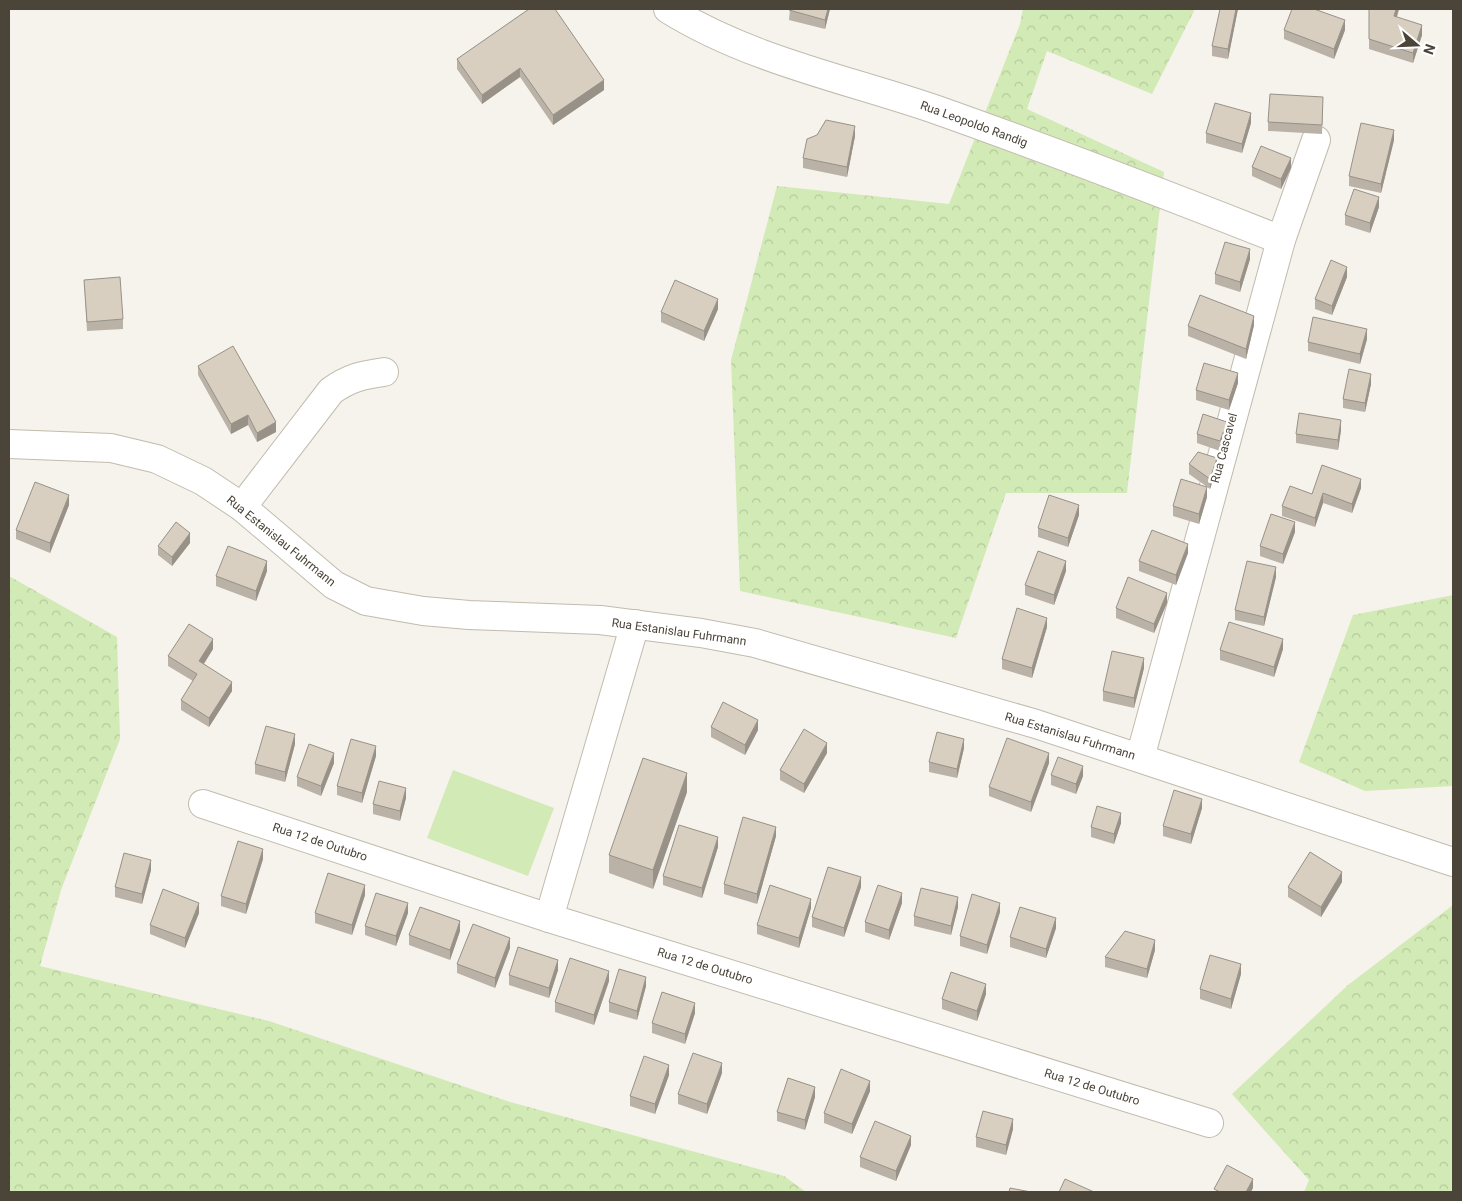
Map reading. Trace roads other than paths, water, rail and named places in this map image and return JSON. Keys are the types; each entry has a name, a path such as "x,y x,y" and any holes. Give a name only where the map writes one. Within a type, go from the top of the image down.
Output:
{"street":[{"name":"Rua Leopoldo Randig","path":"668,9 700,27 749,50 936,110 1133,182 1281,240"},
{"name":"Rua Cascavel","path":"1140,758 1281,240 1316,140"},
{"path":"242,507 331,391 346,380 384,372"},
{"name":"Rua Estanislau Fuhrmann","path":"9,444 111,448 157,459 203,481 242,507 334,585 366,601 423,611 469,615 600,620 702,633 755,644 1036,724 1453,862"},
{"path":"549,918 635,624"},
{"name":"Rua 12 de Outubro","path":"203,804 549,918 1209,1123"}]}
